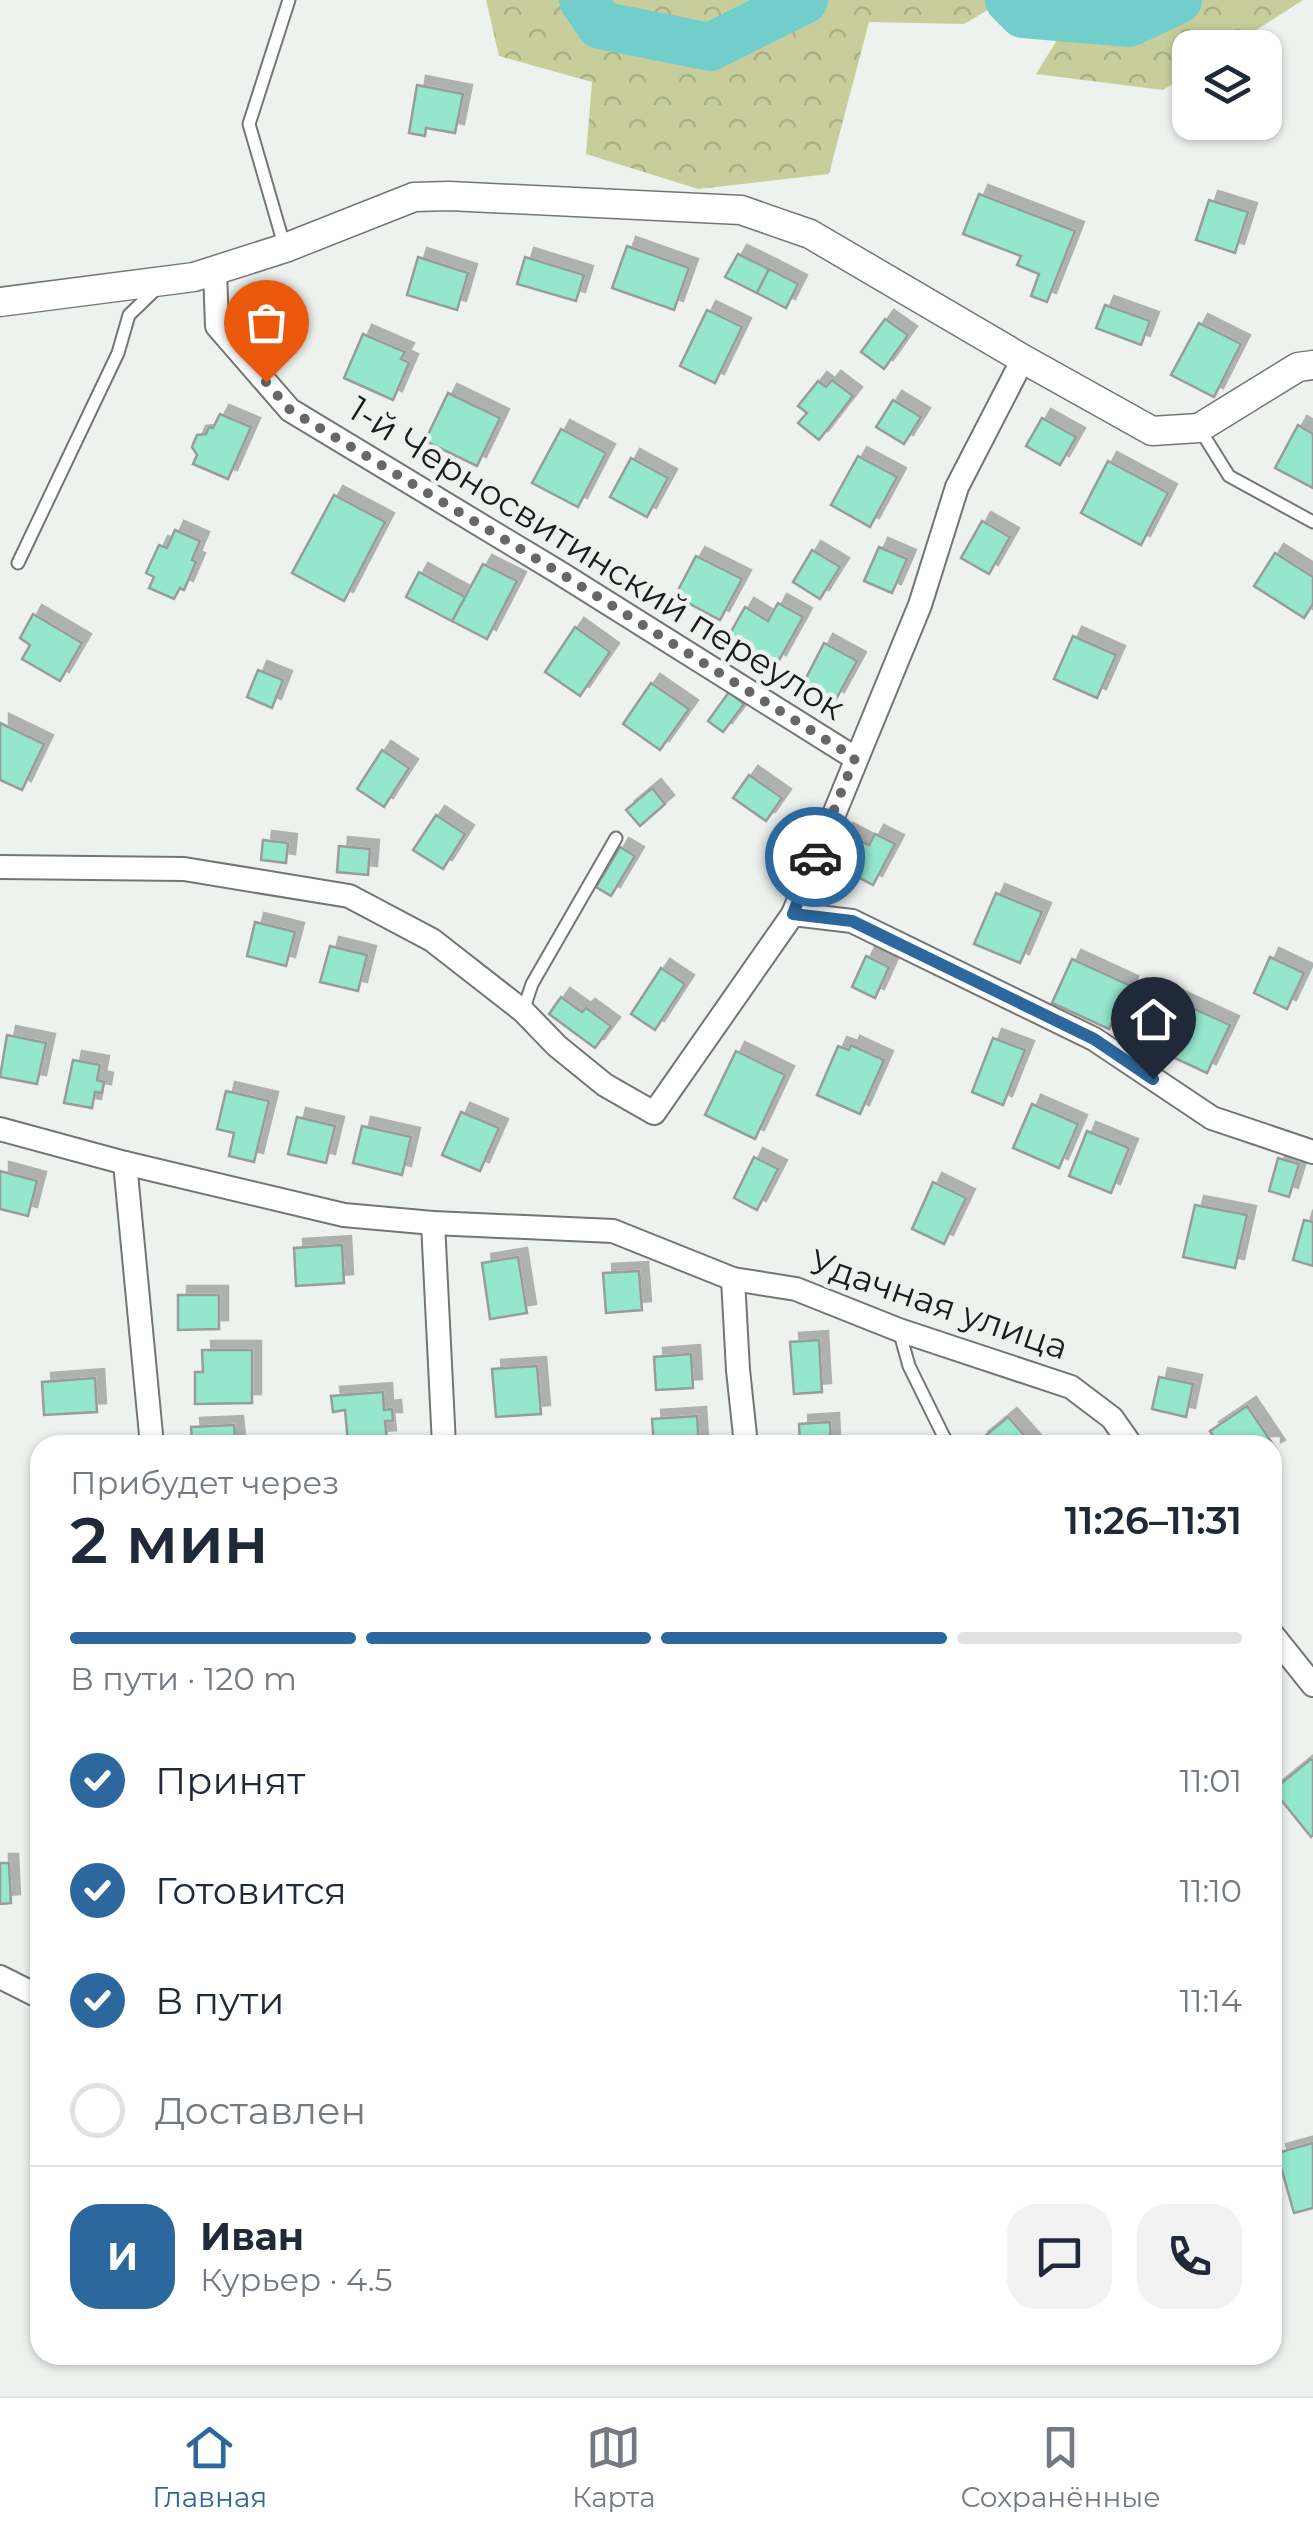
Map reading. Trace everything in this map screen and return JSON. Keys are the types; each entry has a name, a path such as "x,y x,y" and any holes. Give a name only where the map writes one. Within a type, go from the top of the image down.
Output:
{"street":[{"path":"0,302 162,282 215,271 414,197 741,210 810,234 1152,431 1199,428 1298,367 1313,365"},
{"name":"1-й Черносвитинский переулок","path":"215,271 218,326 290,410 855,758"},
{"path":"0,867 184,869 349,896 432,940 523,1011 557,1046 606,1085 654,1112 793,914 920,605 957,487 1022,358"},
{"path":"793,914 852,921 1094,1039 1212,1118 1313,1152"},
{"name":"Удачная улица","path":"0,1129 344,1215 613,1231 733,1278 796,1289 899,1330 1071,1387 1112,1418 1124,1435"},
{"path":"124,1162 151,1435"},
{"path":"433,1223 444,1435"},
{"path":"733,1278 745,1435"},
{"path":"1282,1646 1313,1685"},
{"path":"0,1977 30,1992"}],"lane":[{"path":"285,248 249,124 289,0"},
{"path":"18,563 118,353 129,315 162,282"},
{"path":"1199,428 1229,476 1313,522"},
{"path":"523,1011 532,984 616,838"},
{"path":"899,1330 909,1366 943,1435"}],"green space":[{"path":"486,0 1005,0 964,24 869,22 829,174 698,189 586,154 592,82 499,56"},
{"path":"1061,0 1303,0 1256,30 1172,30 1172,84 1163,90 1036,74 1075,11"}],"building":[{"path":"417,85 463,94 455,133 426,128 425,136 409,133"},
{"path":"979,194 1075,231 1047,302 1031,296 1039,274 1017,265 1021,256 963,234"},
{"path":"1209,200 1248,212 1235,253 1196,240"},
{"path":"627,246 689,268 674,310 612,288"},
{"path":"738,254 769,269 757,293 725,277"},
{"path":"418,257 468,273 457,310 407,295"},
{"path":"525,257 584,275 576,301 517,284"},
{"path":"769,269 798,284 786,308 757,293"},
{"path":"1105,305 1150,321 1141,345 1096,328"},
{"path":"707,310 742,327 715,383 680,366"},
{"path":"885,319 908,335 884,369 861,352"},
{"path":"1199,323 1241,344 1214,397 1171,375"},
{"path":"363,334 405,352 401,359 409,363 393,400 344,378"},
{"path":"832,380 853,396 819,440 798,423 807,413 798,406 818,381 826,387"},
{"path":"448,393 500,418 477,466 425,441"},
{"path":"893,400 921,417 904,444 876,427"},
{"path":"220,414 251,427 228,479 193,464 197,455 192,447 197,435 213,428"},
{"path":"1042,418 1076,437 1060,465 1026,446"},
{"path":"1298,425 1313,434 1313,488 1275,468"},
{"path":"561,429 606,453 578,507 532,483"},
{"path":"858,456 897,477 870,527 831,505"},
{"path":"631,458 668,478 647,517 610,497"},
{"path":"1108,461 1168,493 1141,545 1081,513"},
{"path":"334,495 385,522 344,601 292,573"},
{"path":"982,521 1010,537 989,574 961,558"},
{"path":"175,530 200,541 184,590 180,588 174,599 149,588 154,577 146,573 159,545 167,548"},
{"path":"879,547 907,559 892,593 864,581"},
{"path":"812,550 840,567 820,599 793,582"},
{"path":"1275,553 1313,577 1313,604 1304,618 1254,586"},
{"path":"696,556 742,579 720,620 675,596"},
{"path":"483,564 517,581 487,639 452,621"},
{"path":"419,572 465,597 452,621 406,597"},
{"path":"778,603 803,617 777,664 728,637 745,607 768,621"},
{"path":"33,614 82,643 60,681 22,659 30,645 20,638"},
{"path":"575,627 610,652 580,696 545,672"},
{"path":"1073,636 1116,655 1097,698 1054,679"},
{"path":"824,643 857,661 835,701 803,684"},
{"path":"258,670 283,680 272,708 247,697"},
{"path":"651,683 689,709 660,750 623,724"},
{"path":"729,692 744,704 723,732 708,721"},
{"path":"0,723 44,744 22,790 0,780"},
{"path":"382,750 409,768 384,807 357,789"},
{"path":"749,775 782,798 766,821 733,798"},
{"path":"652,788 665,804 640,826 626,810"},
{"path":"436,815 465,834 443,869 413,850"},
{"path":"844,832 869,845 875,834 895,844 873,885 828,861"},
{"path":"263,840 288,843 286,863 261,860"},
{"path":"339,846 370,849 368,875 337,872"},
{"path":"620,847 635,856 611,896 596,887"},
{"path":"996,893 1042,912 1020,963 974,944"},
{"path":"255,922 295,932 286,966 247,956"},
{"path":"330,946 367,955 358,991 320,982"},
{"path":"866,956 889,967 875,998 852,987"},
{"path":"1270,957 1304,973 1287,1009 1254,993"},
{"path":"1072,959 1129,985 1109,1029 1052,1003"},
{"path":"661,968 685,984 655,1030 631,1014"},
{"path":"561,997 582,1012 586,1008 611,1026 595,1048 549,1014"},
{"path":"1173,999 1230,1025 1207,1073 1151,1047"},
{"path":"7,1035 46,1043 37,1084 0,1077"},
{"path":"993,1038 1025,1050 1003,1105 972,1092"},
{"path":"851,1045 884,1060 860,1114 817,1095 838,1046 849,1050"},
{"path":"736,1051 785,1075 755,1139 705,1115"},
{"path":"73,1060 100,1065 97,1080 104,1082 102,1093 95,1092 92,1108 64,1103"},
{"path":"226,1091 269,1101 254,1162 229,1156 234,1133 217,1129"},
{"path":"1032,1104 1078,1124 1059,1168 1013,1148"},
{"path":"461,1112 499,1128 480,1171 442,1155"},
{"path":"297,1117 335,1126 326,1163 288,1154"},
{"path":"362,1126 411,1137 402,1175 353,1163"},
{"path":"1087,1131 1129,1148 1111,1193 1069,1176"},
{"path":"754,1157 778,1169 757,1210 734,1198"},
{"path":"1278,1158 1299,1164 1289,1197 1269,1191"},
{"path":"0,1171 37,1181 28,1216 0,1209"},
{"path":"933,1182 966,1198 944,1244 912,1229"},
{"path":"1195,1205 1247,1215 1235,1268 1183,1257"},
{"path":"1304,1220 1313,1222 1313,1266 1293,1260"},
{"path":"342,1245 344,1283 296,1286 294,1248"},
{"path":"518,1257 527,1313 490,1319 482,1263"},
{"path":"639,1271 642,1310 606,1313 603,1273"},
{"path":"178,1295 219,1295 219,1329 178,1330"},
{"path":"819,1340 822,1392 794,1394 790,1342"},
{"path":"202,1350 252,1350 252,1403 195,1404 195,1372 203,1372"},
{"path":"691,1354 693,1388 656,1390 654,1357"},
{"path":"537,1366 541,1414 496,1417 492,1369"},
{"path":"1159,1377 1193,1384 1186,1417 1152,1409"},
{"path":"95,1378 97,1412 44,1415 42,1382"},
{"path":"383,1392 384,1410 392,1409 393,1421 385,1421 387,1435 347,1435 345,1410 333,1412 331,1396"},
{"path":"1247,1406 1267,1435 1213,1435 1210,1431"},
{"path":"697,1416 698,1435 653,1435 652,1419"},
{"path":"1008,1417 1024,1435 986,1435"},
{"path":"830,1422 831,1435 800,1435 799,1424"},
{"path":"234,1425 235,1435 192,1435 191,1427"},
{"path":"1313,1761 1311,1837 1282,1801 1282,1783"},
{"path":"0,1863 9,1863 11,1903 0,1904"},
{"path":"1313,2143 1313,2208 1294,2213 1282,2171 1282,2152"}],"waterway":[{"path":"583,0 600,25 710,47 804,0"},
{"path":"1009,0 1023,14 1129,23 1178,0"}],"way so far":[{"path":"266,382 290,410 855,758 815,857"}],"route":[{"path":"815,857 793,914 852,921 1094,1039 1153,1079"}]}
